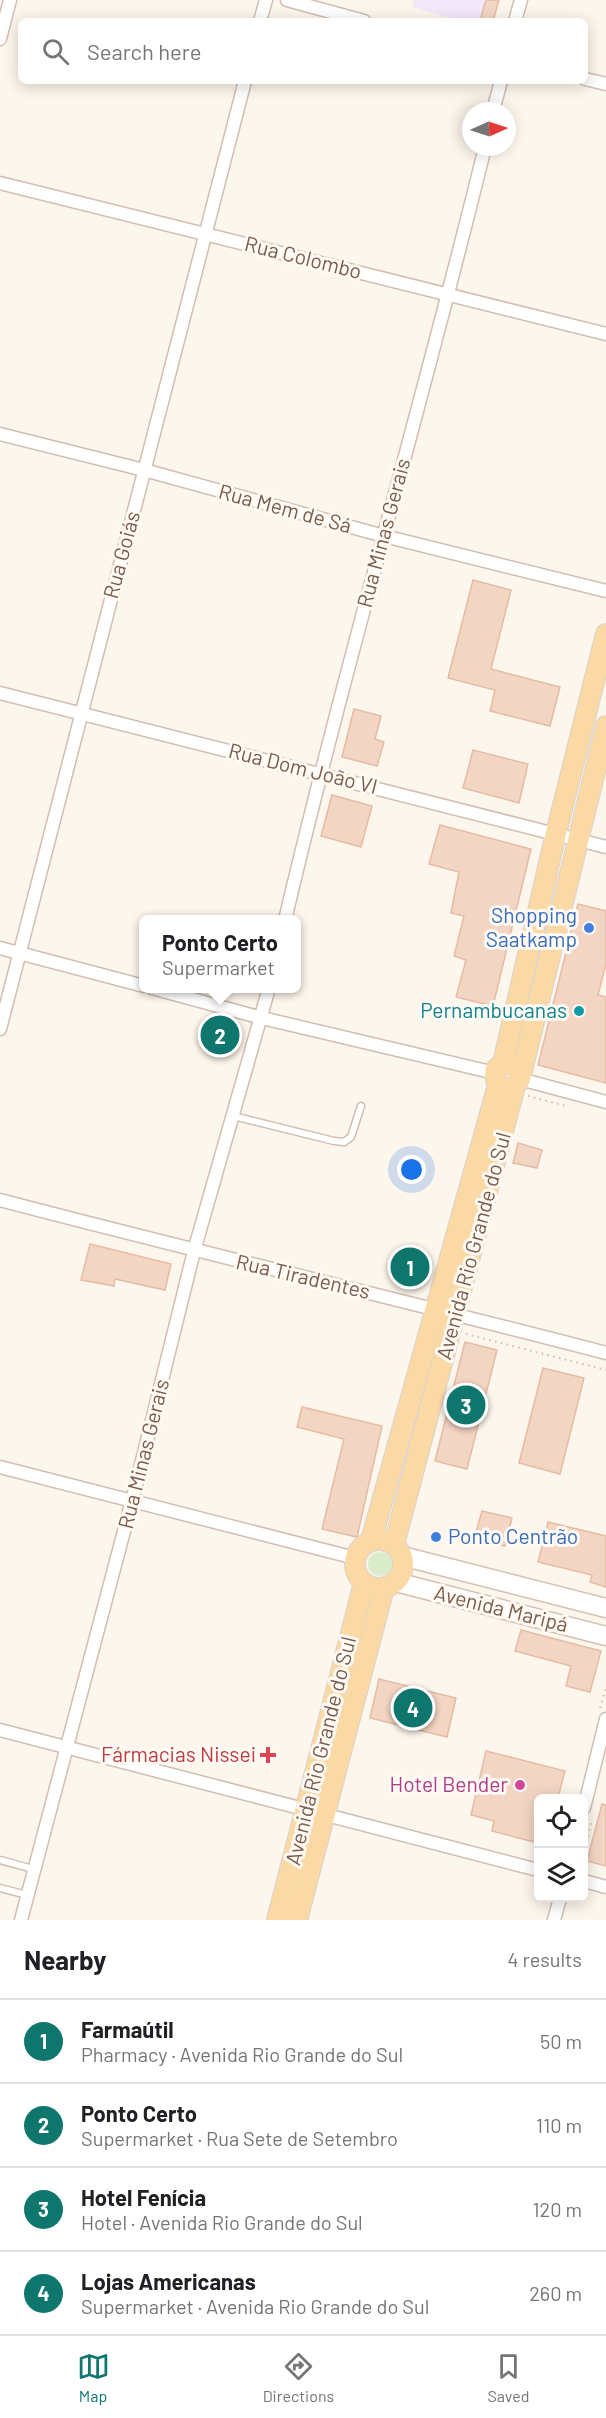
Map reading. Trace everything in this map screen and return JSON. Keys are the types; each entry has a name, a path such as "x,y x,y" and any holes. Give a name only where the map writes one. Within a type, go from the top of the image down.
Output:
{"main road":[{"name":"Avenida Rio Grande do Sul","path":"277,1920 316,1811 390,1585 402,1572 398,1551 454,1322 509,1079 556,833 606,634"},
{"name":"Avenida Rio Grande do Sul","path":"355,1558 361,1547 371,1541 434,1309 509,1079 578,840 606,726"},
{"path":"371,1541 379,1539 398,1551"},
{"name":"Avenida Maripá","path":"398,1551 606,1608"},
{"path":"355,1558 355,1570 364,1583 372,1587 390,1585"},
{"name":"Avenida Rio Grande do Sul","path":"297,1920 316,1811 364,1583"},
{"name":"Avenida Maripá","path":"390,1585 606,1636"}],"street":[{"path":"0,39 9,0"},
{"path":"261,18 266,0"},
{"path":"287,0 353,18"},
{"path":"517,18 521,0"},
{"path":"588,80 606,84"},
{"name":"Rua Goiás","path":"0,1029 244,84"},
{"path":"495,102 500,84"},
{"name":"Rua Minas Gerais","path":"286,915 319,773 449,295 483,156"},
{"name":"Rua Colombo","path":"0,183 606,334"},
{"name":"Rua Mem de Sá","path":"0,434 144,470 384,536 606,591"},
{"name":"Rua Dom João VI","path":"0,693 606,847"},
{"path":"0,948 139,985"},
{"path":"170,993 262,1018 606,1102"},
{"name":"Rua Minas Gerais","path":"21,1920 132,1502 194,1251 268,993"},
{"name":"Rua Tiradentes","path":"0,1200 194,1251 434,1309 454,1322 606,1353"},
{"path":"0,1467 355,1558"},
{"path":"587,1794 606,1719"},
{"path":"0,1730 534,1869"},
{"path":"588,1882 606,1887"},
{"path":"555,1920 559,1902"}],"lane":[{"path":"233,1116 344,1142 351,1137 361,1106"},
{"path":"0,1860 33,1869"},
{"path":"0,1888 27,1895"}],"path":[{"path":"509,1079 571,1107"},
{"path":"454,1322 606,1370"}],"shaded area":[{"path":"414,0 499,0 494,18 451,18 412,7"}],"green space":[{"path":"380,1552 385,1553 391,1559 391,1569 385,1575 380,1576 375,1575 369,1569 368,1564 369,1559 375,1553"}],"building":[{"path":"486,0 499,0 494,18 481,18"},
{"path":"473,580 511,590 491,669 560,687 550,726 490,711 495,690 448,678"},
{"path":"354,709 381,716 375,739 384,742 377,766 342,757"},
{"path":"473,750 528,764 519,803 463,788"},
{"path":"332,795 372,806 361,847 321,836"},
{"path":"440,825 531,849 493,1006 456,997 466,960 454,956 464,916 451,913 459,872 429,864"},
{"path":"578,904 606,911 606,964 598,995 606,997 606,1083 538,1065"},
{"path":"518,1143 542,1150 537,1168 513,1163"},
{"path":"90,1244 171,1264 165,1290 115,1279 114,1286 81,1280"},
{"path":"465,1342 497,1350 467,1469 435,1461"},
{"path":"543,1368 584,1378 560,1474 519,1463"},
{"path":"302,1407 382,1426 357,1537 322,1529 344,1439 297,1427"},
{"path":"482,1511 512,1518 505,1546 474,1539"},
{"path":"548,1522 606,1536 606,1587 590,1582 592,1575 538,1562"},
{"path":"521,1630 601,1651 590,1692 566,1686 571,1666 515,1651"},
{"path":"379,1679 456,1698 447,1737 370,1718"},
{"name":"Hotel Bender","path":"486,1751 565,1771 559,1794 534,1794 534,1842 492,1831 494,1821 471,1815"},
{"path":"602,1804 606,1805 606,1866 588,1861"}],"place":[{"name":"Shopping Saatkamp","path":"589,928"},
{"name":"Pernambucanas","path":"579,1011"},
{"name":"Ponto Certo","path":"220,1035"},
{"name":"Farmaútil","path":"410,1267"},
{"name":"Hotel Fenícia","path":"466,1405"},
{"name":"Ponto Centrão","path":"436,1537"},
{"name":"Lojas Americanas","path":"413,1708"},
{"name":"Fármacias Nissei","path":"268,1755"},
{"name":"Hotel Bender","path":"520,1785"}]}
